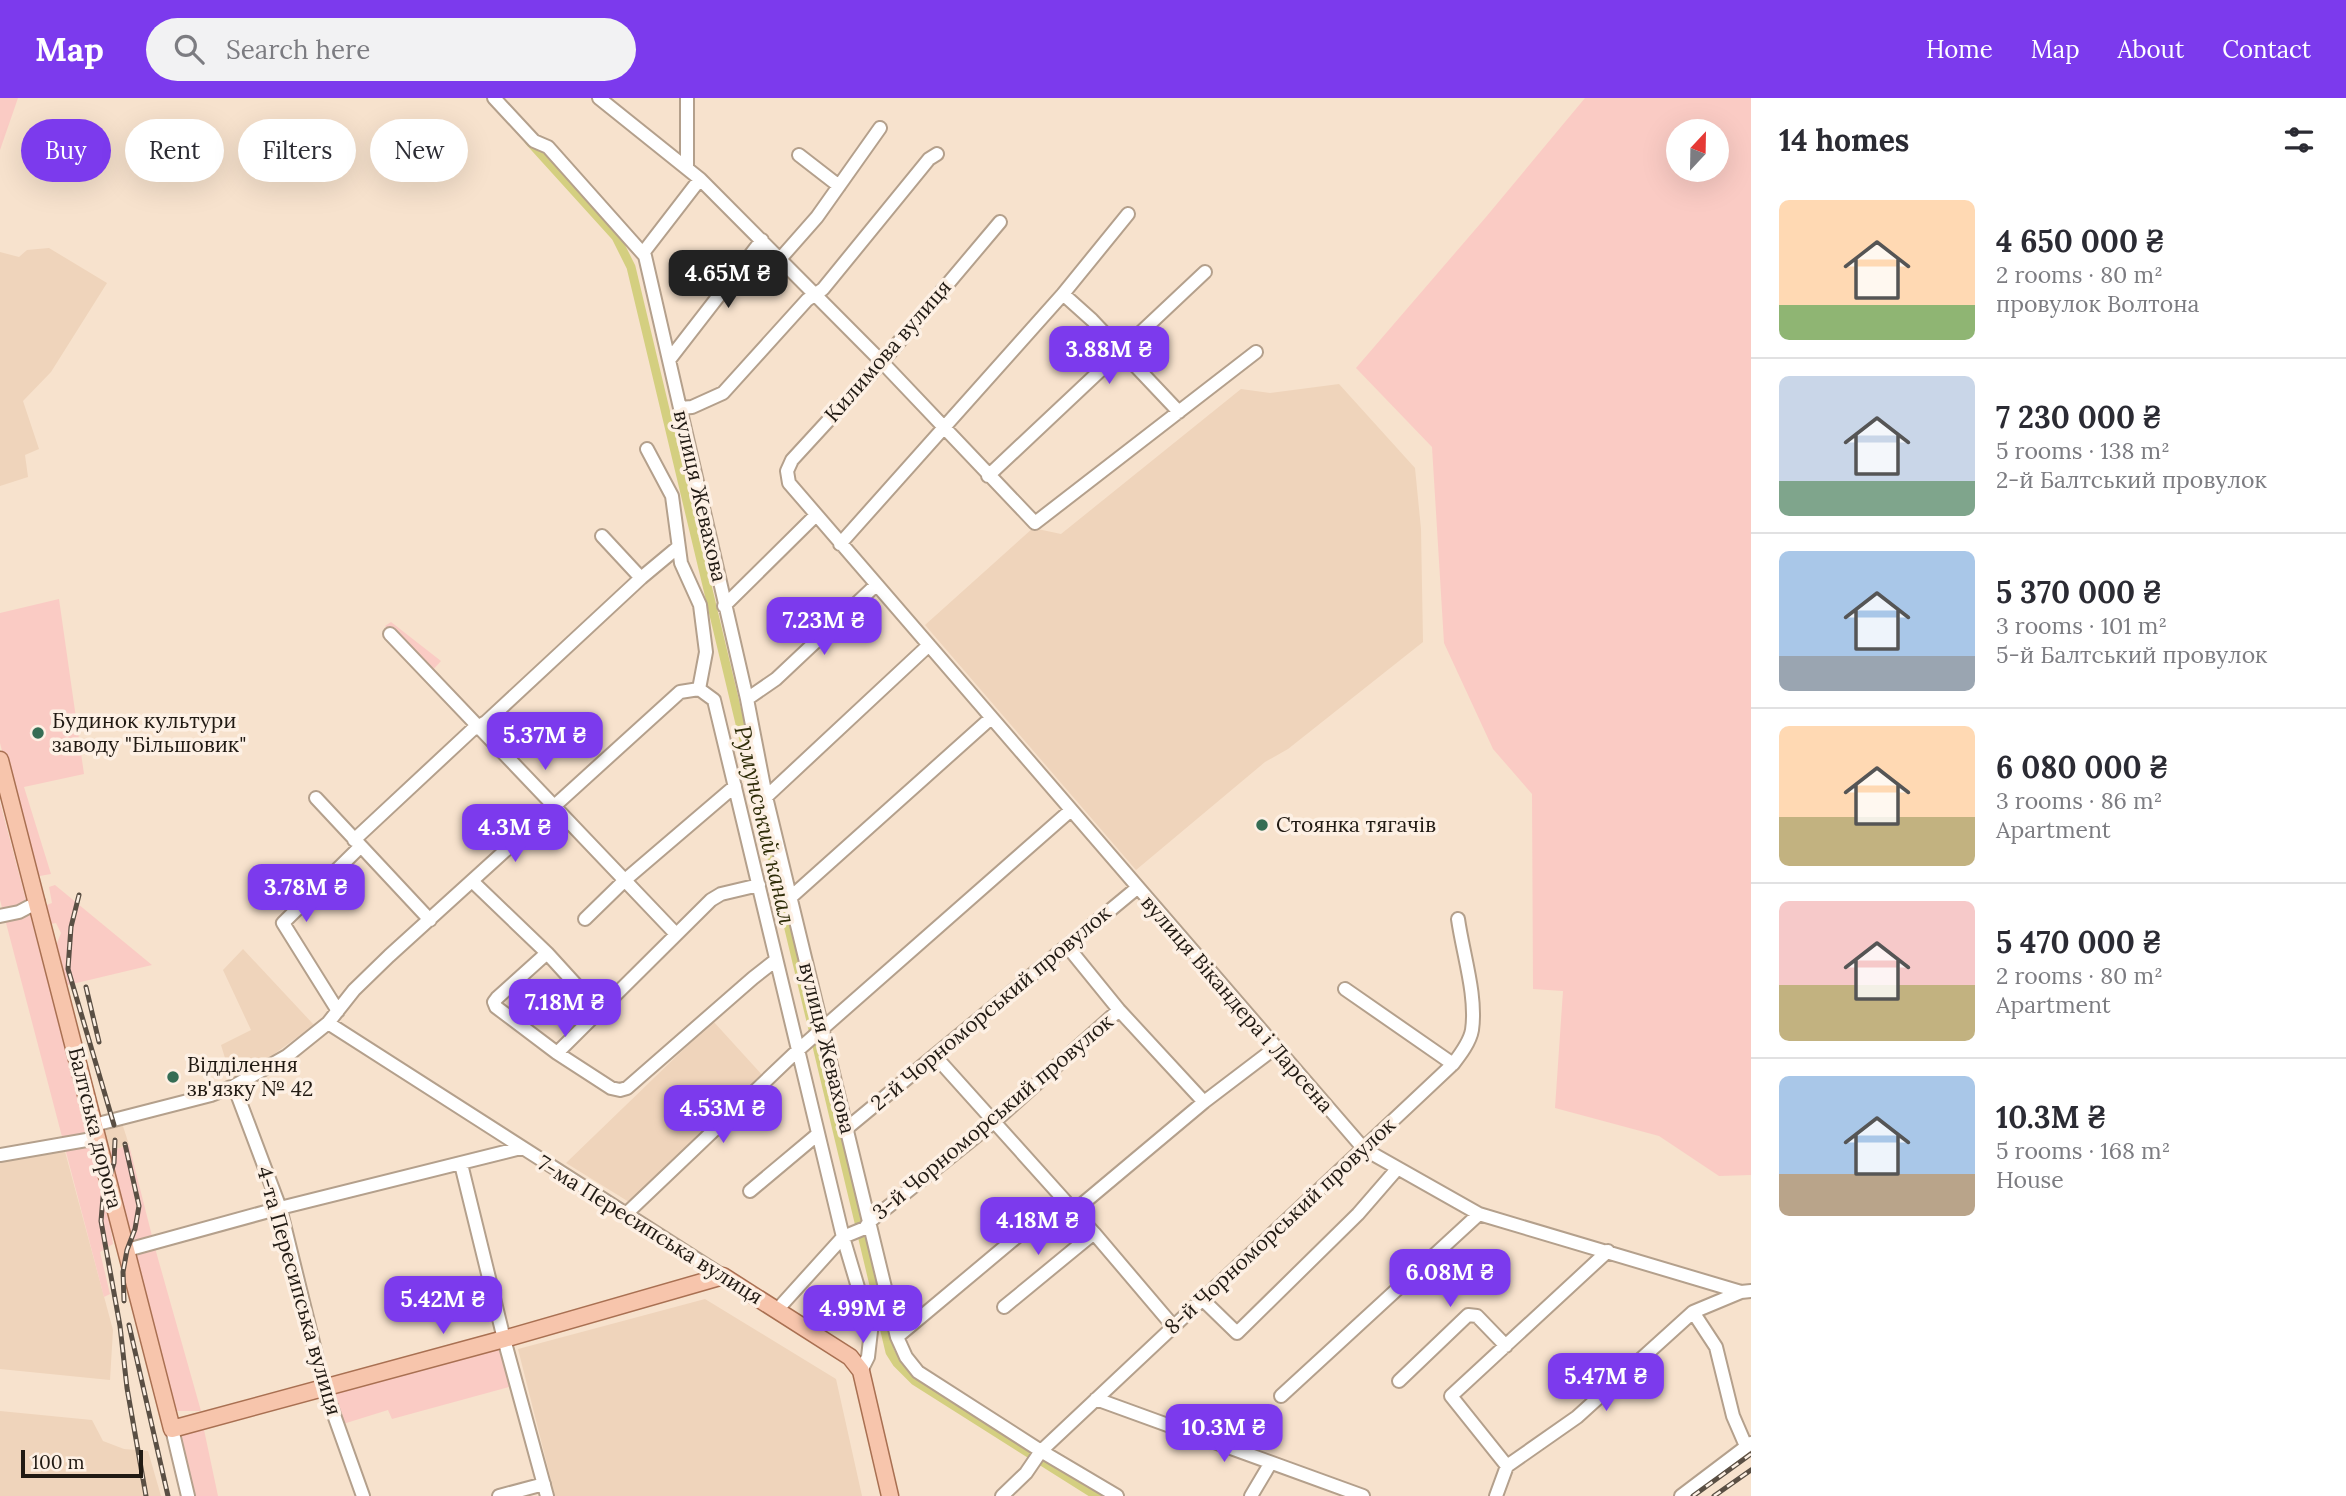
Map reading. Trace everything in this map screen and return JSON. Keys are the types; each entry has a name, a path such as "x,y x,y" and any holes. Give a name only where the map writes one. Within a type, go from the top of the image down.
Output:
{"main road":[{"name":"Балтська дорога","path":"0,760 172,1429"},
{"path":"172,1429 504,1339 723,1276"},
{"name":"7-ма Пересипська вулиця","path":"723,1276 850,1357 861,1371"},
{"path":"861,1371 890,1496"}],"street":[{"name":"вулиця Жевахова","path":"494,98 534,141 548,147 643,253 747,699 765,797 791,897 819,1032 846,1129 867,1225 897,1337 906,1357 918,1372 1041,1451"},
{"path":"599,98 700,179 882,362 1035,523 1256,352"},
{"path":"687,98 687,167"},
{"path":"780,259 817,217 880,128"},
{"path":"680,408 692,407 723,393 807,300 823,289 929,159 937,154"},
{"path":"799,155 839,186"},
{"path":"643,253 700,179"},
{"path":"840,544 1063,294 1128,214"},
{"name":"Килимова вулиця","path":"789,483 787,471 792,460 882,362 1000,222"},
{"path":"669,360 762,240"},
{"path":"988,476 1205,272"},
{"path":"1063,294 1122,351 1179,412"},
{"path":"647,449 671,496 678,528 677,548 699,605 706,652 699,689"},
{"name":"вулиця Вікандера і Ларсена","path":"789,483 1364,1149 1479,1214 1746,1292"},
{"path":"724,606 815,516"},
{"path":"602,536 641,578"},
{"path":"338,1011 283,923 357,843 478,726 486,722 677,548"},
{"path":"747,699 776,679 876,584"},
{"path":"390,634 675,933"},
{"path":"765,797 929,645"},
{"path":"0,1155 96,1131 211,1095 234,1086 287,1056 328,1023 363,981 680,692 699,689 714,700 818,1134 871,1331 871,1345 861,1371"},
{"path":"791,897 991,718"},
{"path":"584,919 625,880 735,786"},
{"path":"316,798 430,920"},
{"path":"626,1214 799,1049 1071,810"},
{"path":"471,881 547,953 599,1010"},
{"path":"556,1053 711,900 721,894 759,884"},
{"name":"2-й Чорноморський провулок","path":"846,1129 1137,888"},
{"path":"0,916 19,912 38,902"},
{"name":"8-й Чорноморський провулок","path":"1002,1496 1026,1473 1041,1451 1453,1065 1472,1032 1471,986 1458,919"},
{"path":"1067,946 1119,1010 1204,1102"},
{"path":"547,953 494,1002 496,1007 556,1053 611,1088 620,1090 627,1088 776,960"},
{"path":"1345,989 1453,1065"},
{"name":"3-й Чорноморський провулок","path":"777,1310 846,1236 867,1225 994,1122 1119,1010"},
{"name":"7-ма Пересипська вулиця","path":"328,1023 723,1276"},
{"path":"1074,1211 1204,1102 1275,1048"},
{"path":"934,1056 1094,1233 1173,1326"},
{"name":"4-та Пересипська вулиця","path":"234,1086 280,1208 324,1387 363,1496"},
{"path":"750,1191 818,1134"},
{"path":"127,1250 280,1208 521,1148"},
{"path":"461,1164 545,1490 499,1496"},
{"path":"1202,1299 1237,1333 1358,1214 1397,1169"},
{"path":"897,1337 1062,1199"},
{"path":"1280,1396 1479,1214"},
{"path":"1004,1307 1094,1233"},
{"path":"1507,1466 1451,1396 1608,1251"},
{"path":"1496,1496 1507,1466 1577,1417 1693,1311 1746,1292"},
{"path":"1681,1496 1749,1444 1733,1416 1716,1347 1693,1311"},
{"path":"1399,1381 1468,1315 1477,1316 1506,1346"},
{"path":"1096,1399 1363,1496"},
{"name":"Балтська дорога","path":"172,1429 188,1496"},
{"path":"1041,1451 1117,1496"},
{"path":"1251,1496 1270,1464"}],"shaded area":[{"path":"0,98 18,98 0,150"},
{"path":"1585,98 1751,98 1751,1175 1719,1176 1659,1136 1555,1108 1563,991 1533,989 1532,794 1493,749 1444,643 1432,447 1356,368"},
{"path":"49,248 107,283 51,372 23,401 39,449 25,455 28,477 0,486 0,252 19,257 27,250"},
{"path":"1339,384 1415,468 1421,529 1423,642 1288,749 1265,762 1136,870 925,625 1033,528 1061,534 1241,389 1270,393"},
{"path":"59,599 84,774 24,787 51,874 34,877 0,743 0,613"},
{"path":"391,622 441,661 431,672 385,626"},
{"path":"0,802 108,1209 113,1244 100,1252 110,1294 104,1297 0,900"},
{"path":"55,885 152,965 64,986 54,951 61,933 56,923 46,925 41,907 52,903 49,887"},
{"path":"243,949 314,1025 233,1084 221,1045 251,1030 223,970"},
{"path":"713,1021 764,1077 629,1202 566,1163"},
{"path":"122,1123 129,1145 107,1152 100,1131"},
{"path":"63,1144 113,1330 110,1380 0,1369 0,1155"},
{"path":"129,1145 152,1236 130,1245 107,1152"},
{"path":"155,1248 201,1411 174,1411 131,1253"},
{"path":"705,1299 836,1379 862,1496 555,1496 518,1349"},
{"path":"501,1344 509,1387 392,1419 388,1410 343,1424 332,1390"},
{"path":"0,1411 92,1420 103,1441 124,1449 148,1451 161,1496 0,1496"},
{"path":"203,1425 218,1496 194,1496 179,1437 183,1430"}],"waterway":[{"name":"Румунський канал","path":"529,141 616,237 631,267 890,1352 915,1381 1097,1496"}],"railway":[{"path":"79,895 71,927 68,969 114,1125"},
{"path":"86,987 99,1042"},
{"path":"115,1140 114,1163 103,1197 101,1221 146,1496"},
{"path":"124,1301 123,1272 139,1206 125,1144"},
{"path":"129,1325 168,1496"},
{"path":"1693,1496 1751,1454"},
{"path":"1714,1496 1751,1470"}],"place":[{"name":"Будинок культури заводу \"Більшовик\"","path":"38,733"},
{"name":"Стоянка тягачів","path":"1262,825"},
{"name":"Відділення зв'язку № 42","path":"173,1077"}]}
